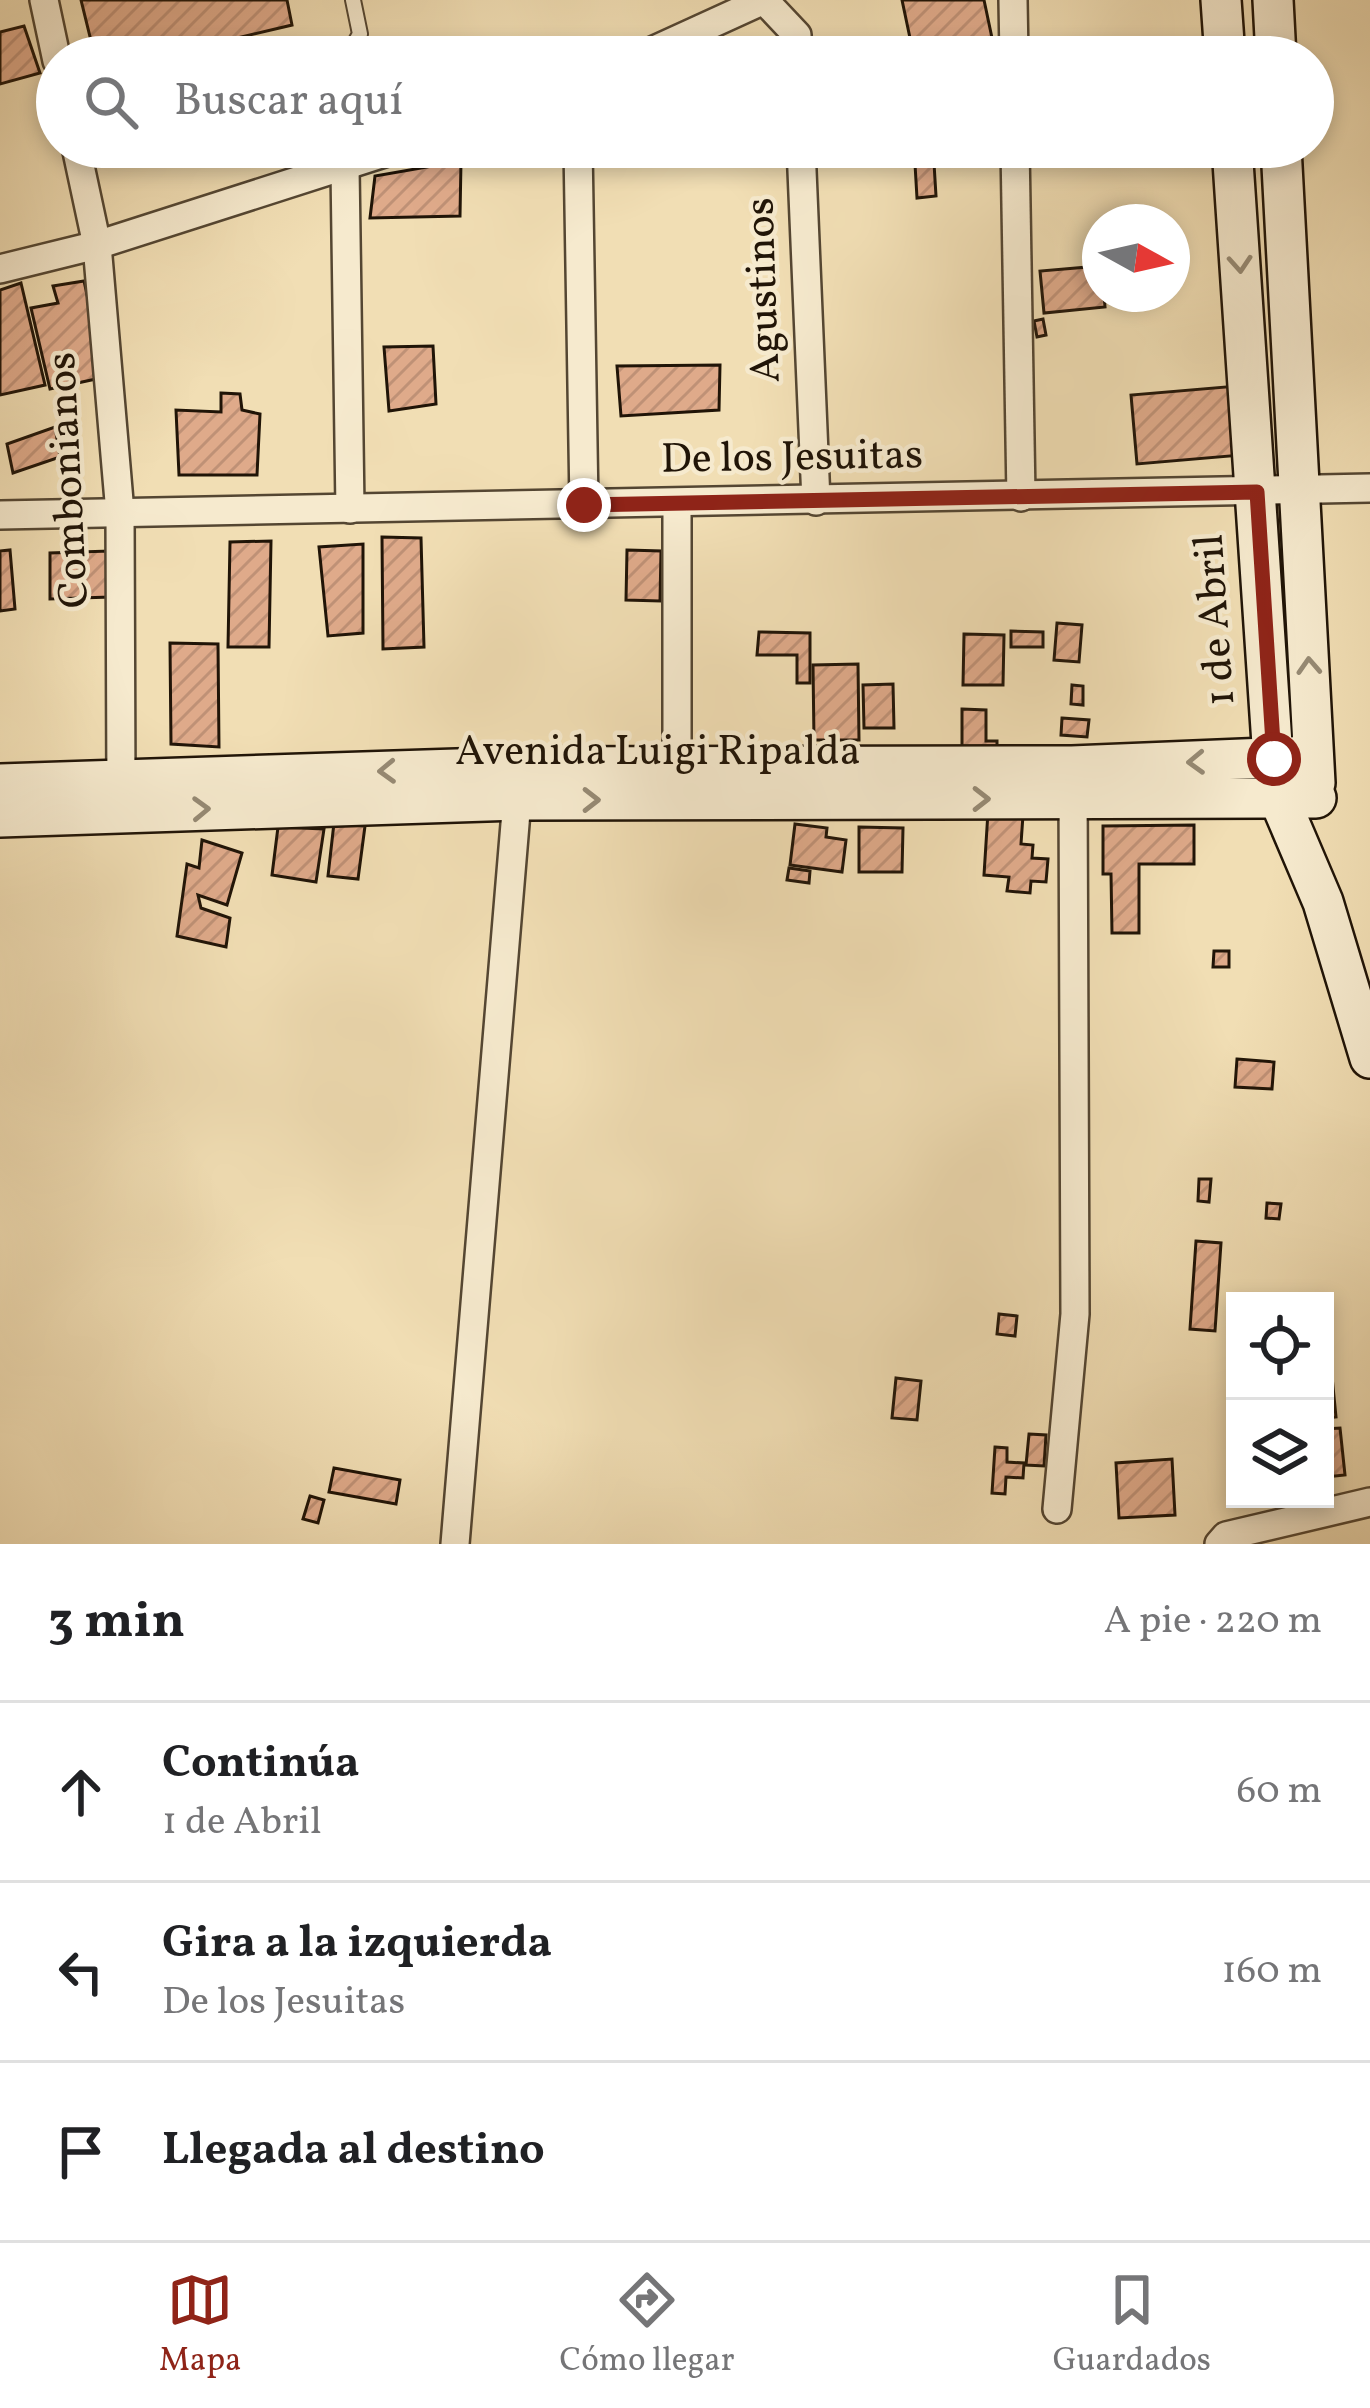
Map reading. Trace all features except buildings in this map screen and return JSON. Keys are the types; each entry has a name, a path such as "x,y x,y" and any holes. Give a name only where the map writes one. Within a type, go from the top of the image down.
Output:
{"street":[{"path":"44,0 52,36"},
{"path":"685,36 764,0 796,36"},
{"path":"1013,0 1014,36"},
{"path":"1221,0 1224,36"},
{"path":"1273,0 1275,36"},
{"name":"Combonianos","path":"80,168 97,245 120,513 121,795"},
{"path":"0,269 97,245 345,168 350,509"},
{"path":"578,168 584,505"},
{"name":"Agustinos","path":"802,168 816,501"},
{"path":"1016,168 1021,497"},
{"name":"1 de Abril","path":"1234,168 1274,759 1298,799 1306,866 1323,902 1370,1058"},
{"name":"1 de Abril","path":"1282,168 1313,756 1298,799"},
{"name":"De los Jesuitas","path":"0,515 1370,488"},
{"path":"677,503 677,784"},
{"name":"Avenida Luigi Ripalda","path":"1074,783 1313,756"},
{"name":"Avenida Luigi Ripalda","path":"0,817 121,795 515,767 677,784"},
{"path":"1058,1509 1075,1314 1074,783"},
{"name":"Avenida Luigi Ripalda","path":"0,784 121,795 518,800 677,784 1074,783 1298,799"},
{"path":"455,1544 518,800"},
{"path":"1219,1544 1226,1536 1370,1502"}],"lane":[{"path":"353,0 359,36"}],"route":[{"path":"584,505 1257,492 1274,759"}]}
